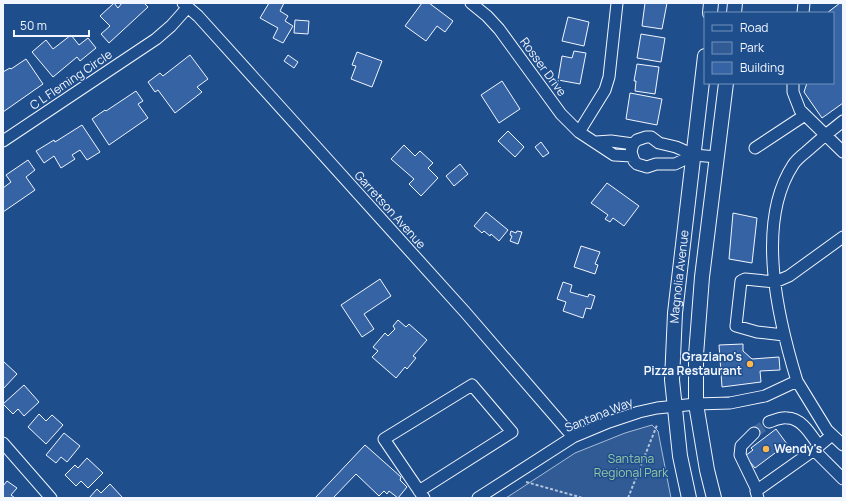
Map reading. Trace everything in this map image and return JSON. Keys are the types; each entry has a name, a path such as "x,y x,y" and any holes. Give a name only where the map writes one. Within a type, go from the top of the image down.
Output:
{"main road":[{"name":"Magnolia Avenue","path":"689,498 680,456 672,380 675,313 704,65"},
{"name":"Magnolia Avenue","path":"714,498 707,470 696,404 696,355 702,277 726,84"}],"street":[{"name":"Rosser Drive","path":"471,3 500,29 561,114 579,132 614,155 632,156 637,164 647,167 656,164 675,164 694,155"},
{"path":"579,132 605,90 609,78 617,3"},
{"name":"C L Fleming Circle","path":"3,141 156,39 170,26 186,5"},
{"name":"Garretson Avenue","path":"186,5 198,16 465,312 573,437"},
{"path":"793,84 793,92 800,110 843,152"},
{"path":"756,148 806,115"},
{"path":"843,121 825,134 794,163 785,178 780,190 774,216 773,262 784,335 797,381 828,430 843,445"},
{"path":"632,156 631,152 633,144 641,138 651,137 659,143 676,147 694,155 717,157"},
{"path":"596,142 611,141 633,144"},
{"path":"784,335 757,332 736,326 741,281 745,279 775,282 788,276 843,237"},
{"name":"Santana Way","path":"478,498 573,437 639,412 675,406 730,403 765,396 797,381"},
{"path":"472,385 512,432 422,494 384,439 472,385"},
{"path":"769,422 787,418 798,420 810,433 817,448 843,479"},
{"path":"754,433 741,446 740,455 758,494 832,435"},
{"path":"3,443 51,498"}],"path":[{"path":"628,498 657,425"},
{"path":"526,482 583,498"}],"green space":[{"name":"Santana Regional Park","path":"652,425 658,431 671,498 506,498 575,453 625,433"}],"building":[{"path":"114,3 118,8 122,3 144,3 148,7 109,43 101,34 110,26 100,16"},
{"path":"269,3 284,3 280,11 288,16 285,21 293,26 283,43 273,38 278,28 260,18"},
{"path":"422,3 429,3 453,21 445,32 437,26 426,41 405,26"},
{"path":"645,3 667,3 662,29 642,26"},
{"path":"840,3 843,3 843,103 822,118 804,92 807,84 834,84 834,12 828,12"},
{"path":"568,17 589,22 584,46 562,41"},
{"path":"295,20 309,21 308,34 294,33"},
{"path":"641,34 665,38 661,62 637,58"},
{"path":"71,35 79,45 88,38 96,48 80,61 77,57 53,77 32,52 46,40 53,49"},
{"path":"574,51 586,53 580,84 558,80 562,56 572,58"},
{"path":"357,52 382,61 372,87 351,79 356,66 352,65"},
{"path":"190,55 208,79 197,87 202,92 175,113 158,90 155,92 148,82 160,73 163,76"},
{"path":"288,55 298,62 294,68 284,61"},
{"path":"26,59 43,84 3,112 3,72 10,68 11,69"},
{"path":"637,64 659,67 655,94 635,91 636,81 634,81"},
{"path":"502,81 520,109 499,123 481,95"},
{"path":"136,91 143,101 138,104 148,118 109,145 92,119"},
{"path":"630,93 662,99 657,125 626,119"},
{"path":"82,125 100,152 87,160 80,150 72,155 75,159 61,168 54,156 44,163 36,151 54,140 55,142"},
{"path":"508,131 524,147 515,157 498,141"},
{"path":"541,142 549,153 543,157 535,147"},
{"path":"404,145 415,156 420,151 433,163 428,168 438,178 421,196 409,184 414,179 391,159"},
{"path":"28,160 35,170 26,177 35,190 3,212 3,188 11,182 6,175"},
{"path":"460,164 468,174 454,186 446,176"},
{"path":"607,183 639,206 624,226 613,218 610,222 605,219 608,215 591,203"},
{"path":"486,212 508,230 499,241 491,234 490,236 484,231 482,233 474,226"},
{"path":"733,213 757,218 752,263 729,259"},
{"path":"511,231 516,233 517,231 522,232 518,244 510,241 512,236 510,235"},
{"path":"581,246 600,252 595,264 598,265 595,274 574,267"},
{"path":"380,279 391,296 364,314 374,329 362,337 341,305"},
{"path":"563,282 572,285 570,292 588,297 589,294 595,296 591,309 586,308 583,318 563,311 566,302 557,299"},
{"path":"398,320 406,327 409,324 427,340 413,356 416,358 407,369 405,367 396,378 372,357 378,351 373,347 385,333 388,336 395,329 393,326"},
{"name":"Graziano's Pizza Restaurant","path":"743,344 743,351 752,359 779,357 780,370 760,371 761,382 722,387 719,345"},
{"path":"3,361 17,374 3,389"},
{"path":"24,385 39,402 24,416 18,409 13,414 3,404"},
{"path":"39,414 46,421 52,415 63,425 46,444 28,427"},
{"name":"Wendy's","path":"776,429 787,444 755,468 745,456 753,450 751,448"},
{"path":"64,433 80,446 67,462 61,457 56,463 46,455"},
{"path":"365,445 401,477 400,480 407,487 398,498 389,491 387,494 384,491 379,496 356,474 333,498 315,498"},
{"path":"87,458 103,473 88,488 81,481 76,486 65,475 75,465 78,468"},
{"path":"7,481 17,488 11,495 15,498 3,498 3,486"},
{"path":"110,484 123,498 89,498 97,489 101,493"}],"tunnel":[{"path":"754,433 769,422"}],"place":[{"name":"Graziano's Pizza Restaurant","path":"750,364"},
{"name":"Wendy's","path":"766,449"}]}
